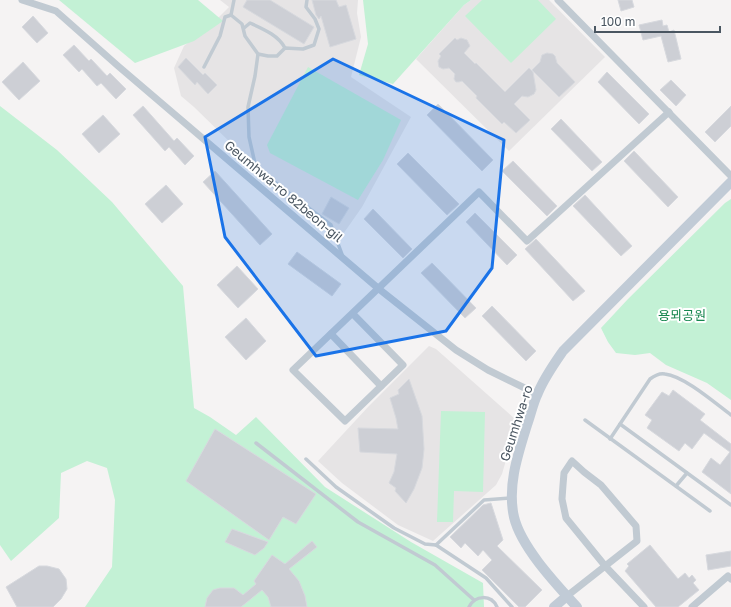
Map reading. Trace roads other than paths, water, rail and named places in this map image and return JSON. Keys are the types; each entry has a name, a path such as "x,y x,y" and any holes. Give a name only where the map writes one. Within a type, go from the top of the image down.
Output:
{"street":[{"name":"Geumhwa-ro 82beon-gil","path":"22,0 56,11 118,66 343,258 456,350 488,370 537,394"},
{"path":"558,0 670,112 731,176"},
{"path":"353,314 403,365 345,421 293,370 479,192 527,242 670,112"},
{"name":"Geumhwa-ro","path":"577,607 532,554 521,535 514,518 512,498 515,463 537,394 544,379 563,351 731,182"},
{"path":"331,334 381,386"},
{"path":"554,607 606,567 637,541 636,526 601,485 572,461 564,473 562,499 566,518 606,567 644,607"},
{"path":"692,607 728,576 731,579"}],"lane":[{"path":"231,15 234,0"},
{"path":"231,15 242,24 245,36 258,54 277,56 285,48 303,49 314,45 319,29 306,7 307,0"},
{"path":"204,67 220,36 225,17 231,15"},
{"path":"244,28 250,23 264,29 282,41 285,48"},
{"path":"258,54 248,107 249,137 256,168 331,225 343,258"},
{"path":"610,438 650,379 664,373 680,379 731,415"},
{"path":"584,420 710,511"},
{"path":"620,424 731,505"},
{"path":"256,443 358,522 435,565 474,600"},
{"path":"306,459 336,487 394,528 425,544 436,546 486,578 512,607"},
{"path":"676,486 687,472"},
{"path":"436,546 484,500 512,498"},
{"path":"469,607 474,600 479,598 489,598 493,600 497,607"}],"park label":[{"name":"용뫼공원","path":"682,315"}]}
